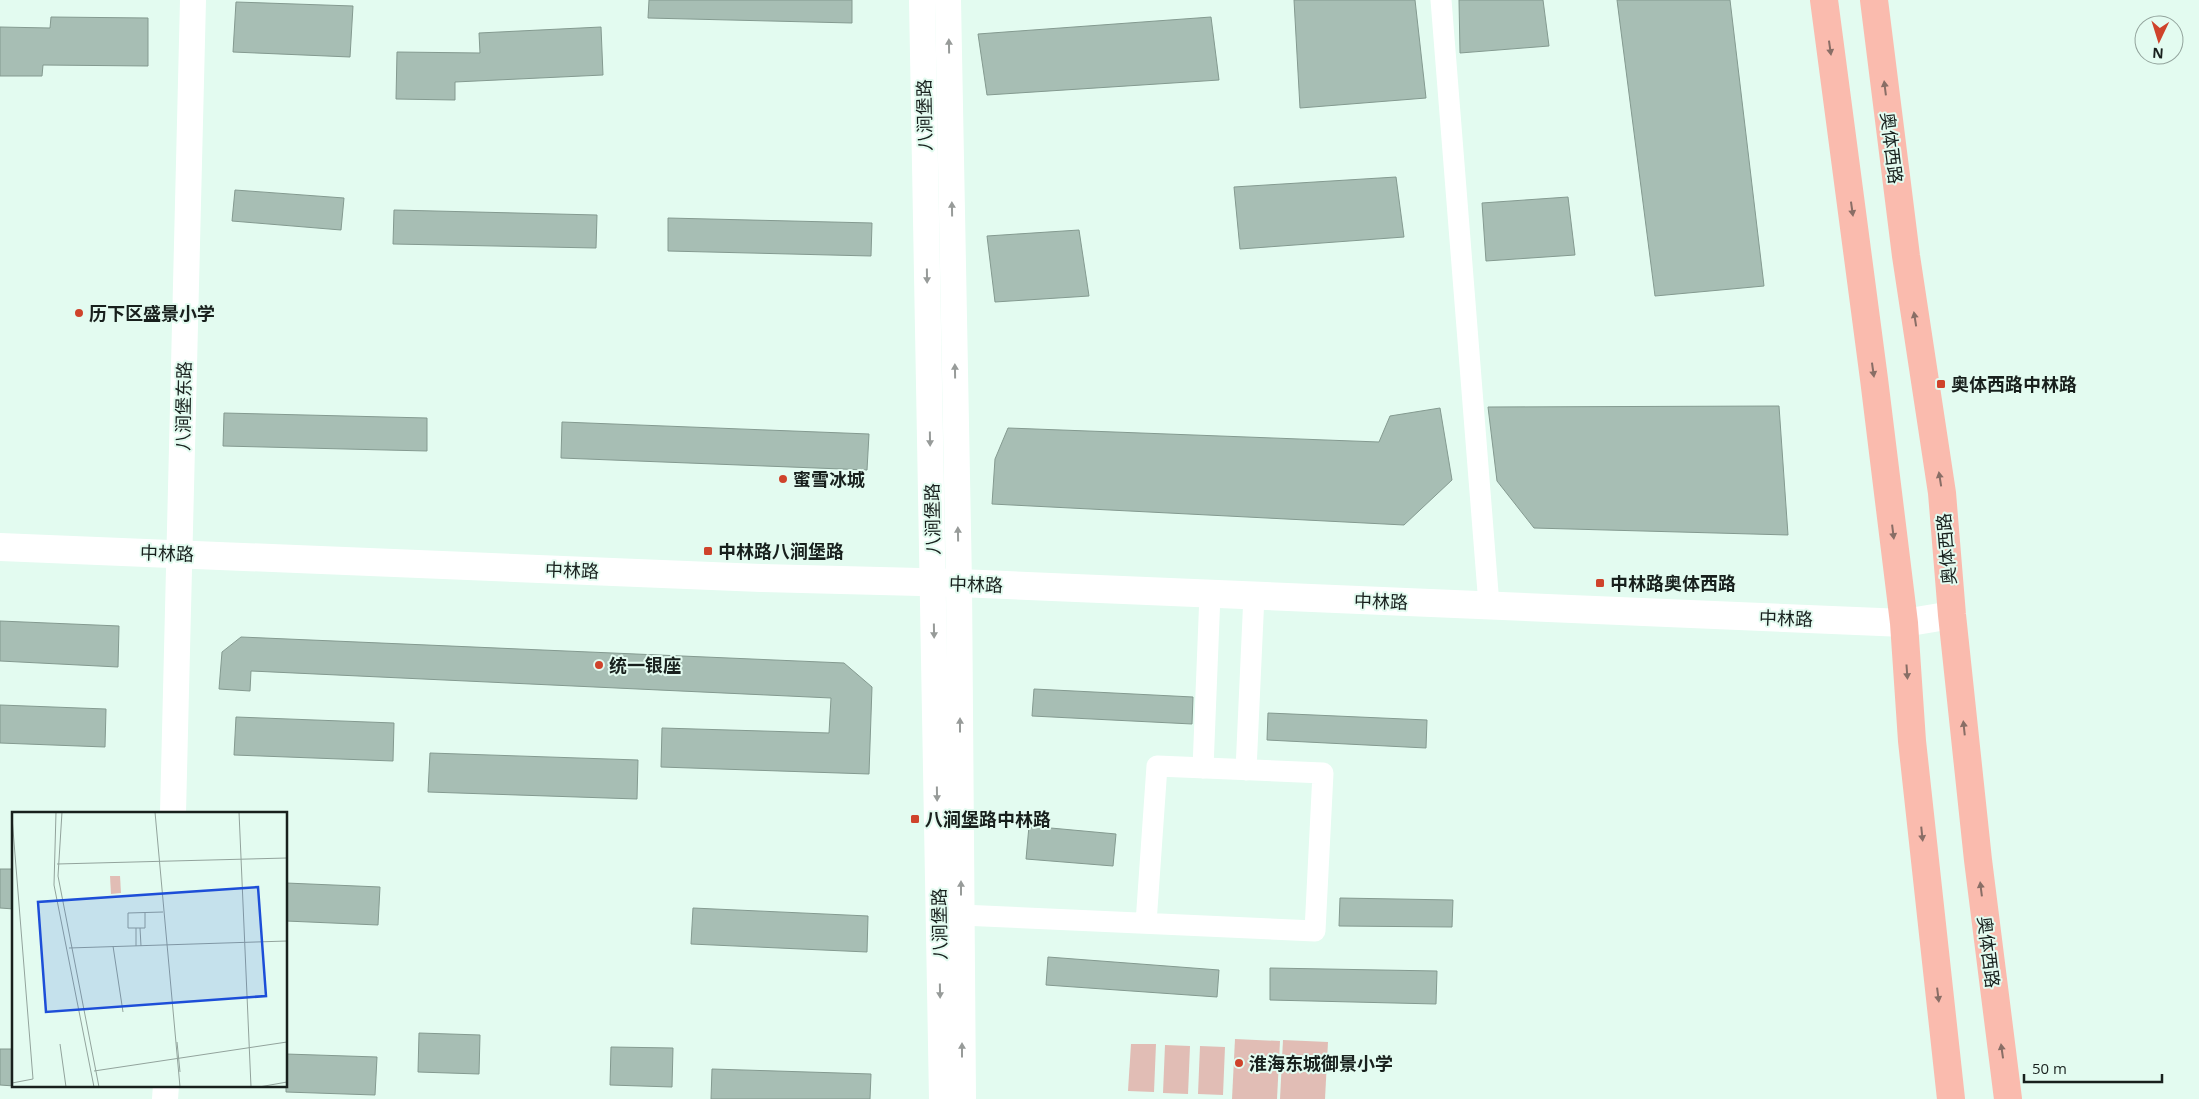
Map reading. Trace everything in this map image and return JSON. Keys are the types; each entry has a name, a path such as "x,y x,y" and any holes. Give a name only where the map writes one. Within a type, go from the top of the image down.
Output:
{"main road":[{"path":"1824,0 1876,389 1904,623 1912,741 1950,1099"},
{"name":"奥体西路","path":"1874,0 1906,256 1942,493 1952,615 1981,889 2008,1099"},
{"name":"中林路","path":"0,547 761,578 946,582 1904,623 1952,615"}],"street":[{"name":"八涧堡东路","path":"173,812 193,0"},
{"name":"八涧堡路","path":"922,0 961,915 963,1099"},
{"name":"八涧堡路","path":"942,1099 948,0"},
{"path":"1441,0 1488,605"},
{"path":"1203,768 1210,594"},
{"path":"1246,770 1254,595"},
{"path":"961,915 1315,931 1323,773 1157,766 1146,923"},
{"path":"165,1099 166,1086"}],"shaded area":[{"path":"1235,1039 1280,1041 1277,1099 1232,1099"},
{"path":"1283,1040 1328,1042 1325,1099 1280,1099"},
{"path":"1131,1044 1156,1044 1154,1092 1128,1091"},
{"path":"1165,1045 1190,1046 1188,1094 1163,1093"},
{"path":"1200,1046 1225,1047 1223,1095 1198,1094"}],"building":[{"path":"649,0 852,0 852,23 648,18"},
{"path":"1294,0 1415,0 1426,98 1300,108"},
{"path":"1459,0 1543,0 1549,46 1460,53"},
{"path":"1617,0 1730,0 1764,286 1655,296"},
{"path":"236,2 353,6 350,57 233,52"},
{"path":"51,17 148,18 148,66 43,65 42,76 0,76 0,27 50,28"},
{"path":"1211,17 1219,80 987,95 978,34"},
{"path":"601,27 603,75 455,82 455,100 396,99 397,52 480,53 479,33"},
{"path":"1396,177 1404,237 1240,249 1234,187"},
{"path":"235,190 344,198 341,230 232,221"},
{"path":"1568,197 1575,255 1486,261 1482,203"},
{"path":"394,210 597,215 596,248 393,244"},
{"path":"668,218 872,223 871,256 668,251"},
{"path":"1079,230 1089,296 995,302 987,236"},
{"path":"1779,406 1788,535 1534,528 1497,481 1488,407"},
{"path":"1440,408 1452,480 1404,525 992,504 995,459 1008,428 1379,442 1390,416"},
{"path":"224,413 427,418 427,451 223,446"},
{"path":"562,422 869,434 867,470 561,458"},
{"path":"0,621 119,626 118,667 0,661"},
{"path":"241,637 844,663 872,687 869,774 661,767 662,728 829,733 831,698 251,671 250,691 219,689 222,652"},
{"path":"1034,689 1193,697 1192,724 1032,716"},
{"path":"0,705 106,709 105,747 0,743"},
{"path":"1268,713 1427,720 1426,748 1267,740"},
{"path":"236,717 394,723 393,761 234,755"},
{"path":"430,753 638,760 637,799 428,792"},
{"path":"1029,826 1116,834 1113,866 1026,859"},
{"path":"0,869 12,869 12,909 0,908"},
{"path":"288,883 380,887 378,925 288,921"},
{"path":"1340,898 1453,900 1452,927 1339,926"},
{"path":"693,908 868,916 867,952 691,944"},
{"path":"1048,957 1219,970 1217,997 1046,985"},
{"path":"1270,968 1437,971 1436,1004 1270,1000"},
{"path":"419,1033 480,1035 479,1074 418,1072"},
{"path":"611,1047 673,1048 672,1087 610,1085"},
{"path":"0,1049 12,1049 12,1086 0,1085"},
{"path":"288,1054 377,1057 375,1095 286,1092 286,1086 288,1086"},
{"path":"712,1069 871,1074 870,1099 711,1099"}],"place":[{"name":"历下区盛景小学","path":"79,313"},
{"name":"奥体西路中林路","path":"1941,384"},
{"name":"蜜雪冰城","path":"783,479"},
{"name":"中林路八涧堡路","path":"708,551"},
{"name":"中林路奥体西路","path":"1600,583"},
{"name":"统一银座","path":"599,665"},
{"name":"八涧堡路中林路","path":"915,819"},
{"name":"淮海东城御景小学","path":"1239,1063"}]}
